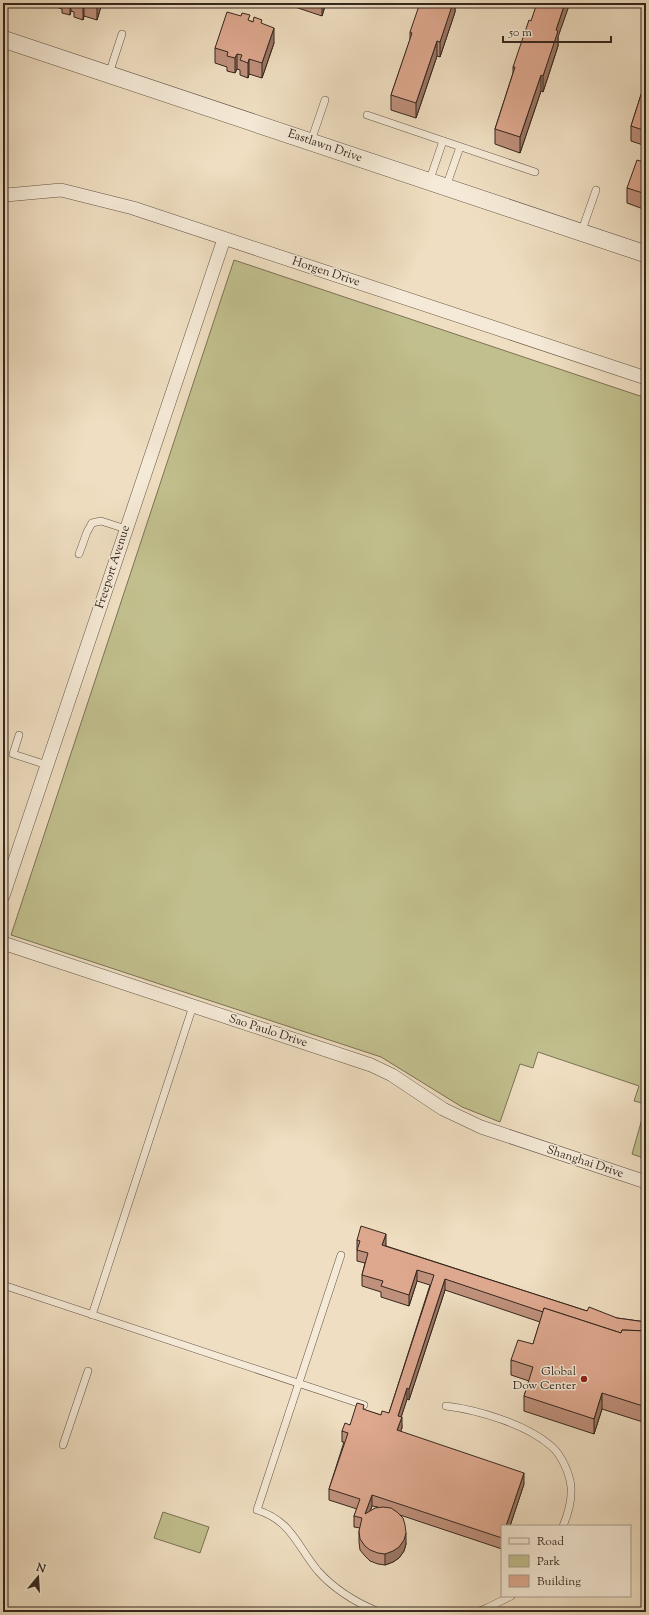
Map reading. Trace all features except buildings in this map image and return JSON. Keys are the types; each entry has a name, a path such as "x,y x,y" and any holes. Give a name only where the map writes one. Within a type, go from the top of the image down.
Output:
{"street":[{"name":"Eastlawn Drive","path":"3,39 646,254"},
{"name":"Horgen Drive","path":"3,196 61,190 133,208 646,378"},
{"name":"Freeport Avenue","path":"3,896 224,239"},
{"name":"Sao Paulo Drive","path":"3,943 371,1065 392,1075 443,1109 461,1118 524,1142"},
{"name":"Shanghai Drive","path":"524,1142 646,1182"}],"lane":[{"path":"109,74 122,34"},
{"path":"311,141 325,100"},
{"path":"367,115 535,172"},
{"path":"430,182 443,141"},
{"path":"446,187 460,147"},
{"path":"581,233 596,190"},
{"path":"79,554 92,523 101,521 126,529"},
{"path":"20,735 13,754 47,765"},
{"path":"92,1315 193,1006"},
{"path":"341,1255 257,1510 269,1513 291,1531 308,1558 334,1585 356,1600 379,1612"},
{"path":"3,1285 364,1405"},
{"path":"63,1445 88,1371"},
{"path":"446,1406 461,1408 505,1421 529,1432 551,1446 562,1460 571,1486 570,1500 563,1525"},
{"path":"477,1612 509,1597"}],"green space":[{"path":"234,260 646,398 646,1104 634,1101 639,1086 538,1052 533,1068 520,1064 500,1122 462,1107 381,1057 11,935"},
{"path":"646,1105 646,1159 632,1154"},
{"path":"163,1512 209,1527 200,1553 154,1538"}],"place":[{"name":"Global Dow Center","path":"584,1379"}]}
